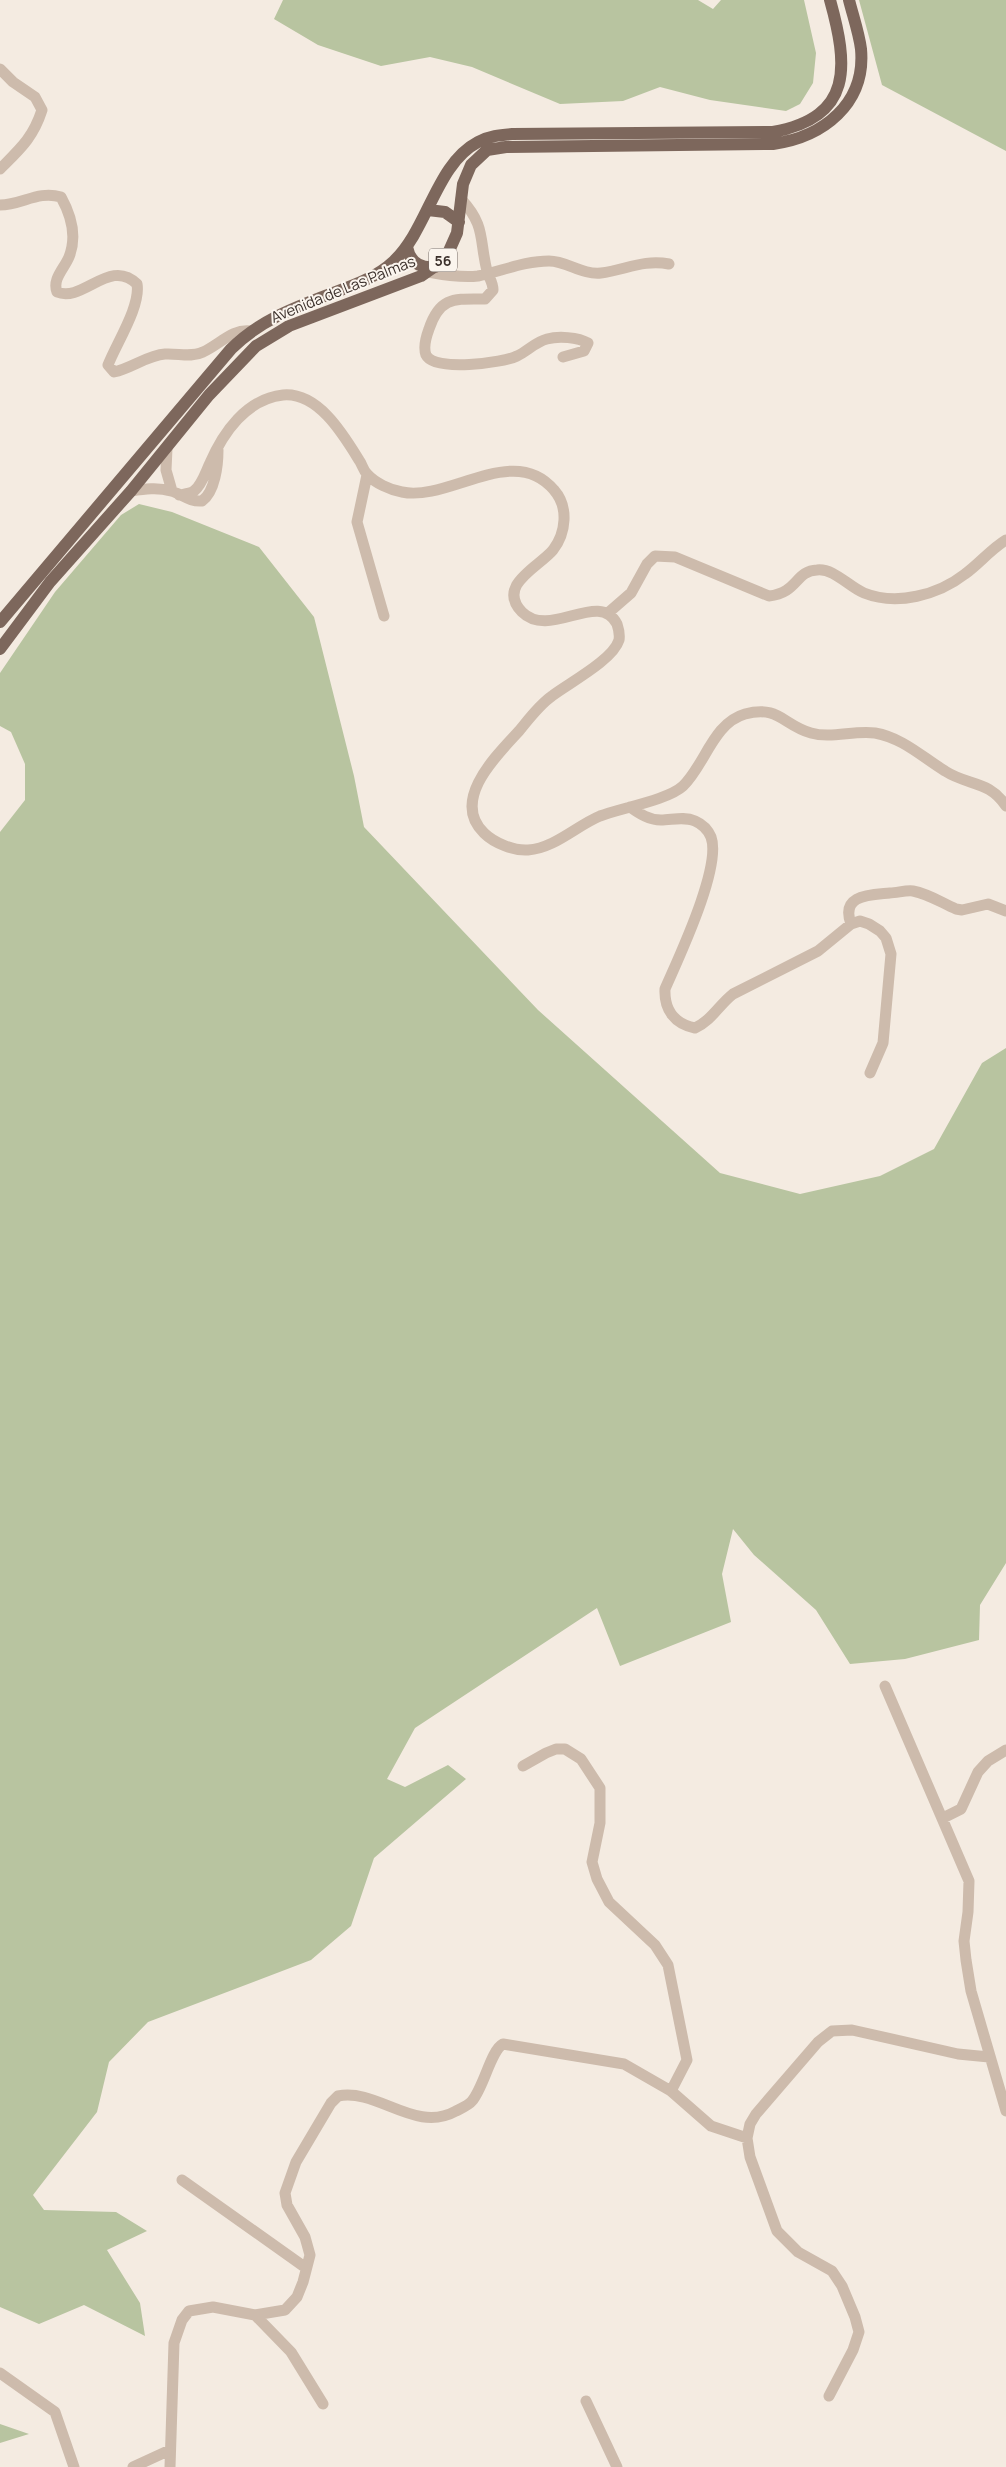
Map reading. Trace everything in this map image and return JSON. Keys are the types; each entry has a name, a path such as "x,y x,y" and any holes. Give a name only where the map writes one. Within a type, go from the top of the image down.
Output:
{"main road":[{"name":"Avenida de Las Palmas","path":"0,622 206,377 251,331 293,308 350,286 377,273 393,262 407,247 457,159 471,146 489,137 512,134 773,132 804,124 816,117 829,103 840,80 842,48 830,0"},
{"name":"Avenida de Las Palmas","path":"0,649 50,582 131,491 215,389 256,346 273,334 431,270 449,251 459,222 466,174 481,154 494,148 773,144 795,141 827,124 842,110 860,76 860,42 849,0"},
{"path":"428,210 445,212 459,222"},
{"path":"407,247 411,259 416,264 431,270"}],"street":[{"path":"0,69 13,82 36,96 42,110 37,127 27,144 0,169"},
{"path":"0,205 8,205 33,196 51,194 61,198 71,217 72,241 69,256 56,281 57,292 70,295 100,280 122,275 130,277 137,284 138,289 132,311 108,365 114,372 127,369 162,354 201,354 234,333 251,331"},
{"path":"461,199 474,214 480,226 488,273 494,286 492,293 488,297 445,302 434,315 426,339 425,352 430,360 437,364 452,364 486,362 517,357 548,338 588,342 584,351 563,357"},
{"path":"431,270 476,276 548,261 595,273 656,261 669,264"},
{"path":"131,491 158,489 196,501 205,498 218,463 218,443 235,421 258,404 283,395 294,396 315,405 324,413 367,474 389,488 416,494 488,474 515,472 537,478 555,491 562,504 565,520 554,549 516,584 514,596 519,610 531,618 545,622 597,611 608,613 619,629 618,642 612,652 548,699 479,778 472,806 481,830 514,849 528,850 544,847 598,817 679,790 694,772 728,722 742,715 763,712 775,712 790,723 815,734 873,733 894,739 914,748 948,773 987,787 999,795 1006,806"},
{"path":"167,448 166,470 175,493"},
{"path":"367,474 357,522 384,616"},
{"path":"608,613 631,593 647,564 655,556 674,557 769,596 781,595 791,589 799,578 810,571 819,569 828,571 859,591 873,597 914,598 932,592 964,576 1006,540"},
{"path":"630,807 644,817 659,820 694,820 704,826 711,838 713,856 701,901 665,989 664,999 668,1010 678,1022 695,1028 705,1023 725,1000 733,994 818,951 851,924 865,922 880,930 886,938 891,954 883,1043 870,1073"},
{"path":"851,924 848,914 849,909 858,898 867,894 911,890 956,909 962,910 980,904 988,904 1006,911"},
{"path":"885,1686 969,1880 968,1912 964,1942 966,1960 971,1991 1006,2111"},
{"path":"523,1766 546,1753 556,1749 565,1749 581,1759 600,1788 600,1823 592,1862 596,1879 608,1902 655,1945 668,1965 687,2060 672,2091"},
{"path":"943,1818 960,1809 978,1772 988,1761 1006,1750"},
{"path":"829,2396 859,2332 855,2317 842,2286 832,2271 798,2252 777,2231 750,2157 747,2138 750,2124 756,2114 818,2042 832,2031 852,2030 958,2054 990,2056"},
{"path":"170,2467 174,2343 182,2320 189,2311 201,2308 228,2308 255,2315 285,2310 298,2297 310,2255 304,2237 287,2205 285,2193 296,2162 331,2103 338,2096 360,2096 422,2117 444,2116 472,2102 482,2086 495,2050 503,2044 624,2064 672,2091 711,2126 747,2138"},
{"path":"182,2180 306,2268"},
{"path":"255,2315 291,2352 323,2404"},
{"path":"0,2373 55,2412 74,2467"},
{"path":"586,2401 617,2467"},
{"path":"133,2467 170,2450"}],"green space":[{"path":"283,0 698,0 713,9 721,0 804,0 816,53 813,83 800,104 786,111 710,100 660,87 623,101 560,104 472,67 430,57 381,66 318,45 274,19"},
{"path":"859,0 1006,0 1006,151 882,85"},
{"path":"139,504 172,512 259,547 314,617 354,776 364,827 538,1010 720,1173 800,1194 880,1176 934,1149 982,1063 1006,1048 1006,1563 980,1605 979,1640 905,1659 850,1664 816,1610 754,1555 733,1529 722,1574 731,1622 620,1666 597,1608 415,1728 387,1779 405,1787 448,1765 466,1779 374,1858 351,1926 311,1960 148,2022 109,2062 97,2112 33,2195 44,2210 116,2212 147,2231 107,2250 140,2303 145,2336 84,2305 39,2324 0,2307 0,832 25,800 25,764 11,732 0,726 0,673 55,592 121,515"},
{"path":"0,2424 29,2434 0,2443"}]}
